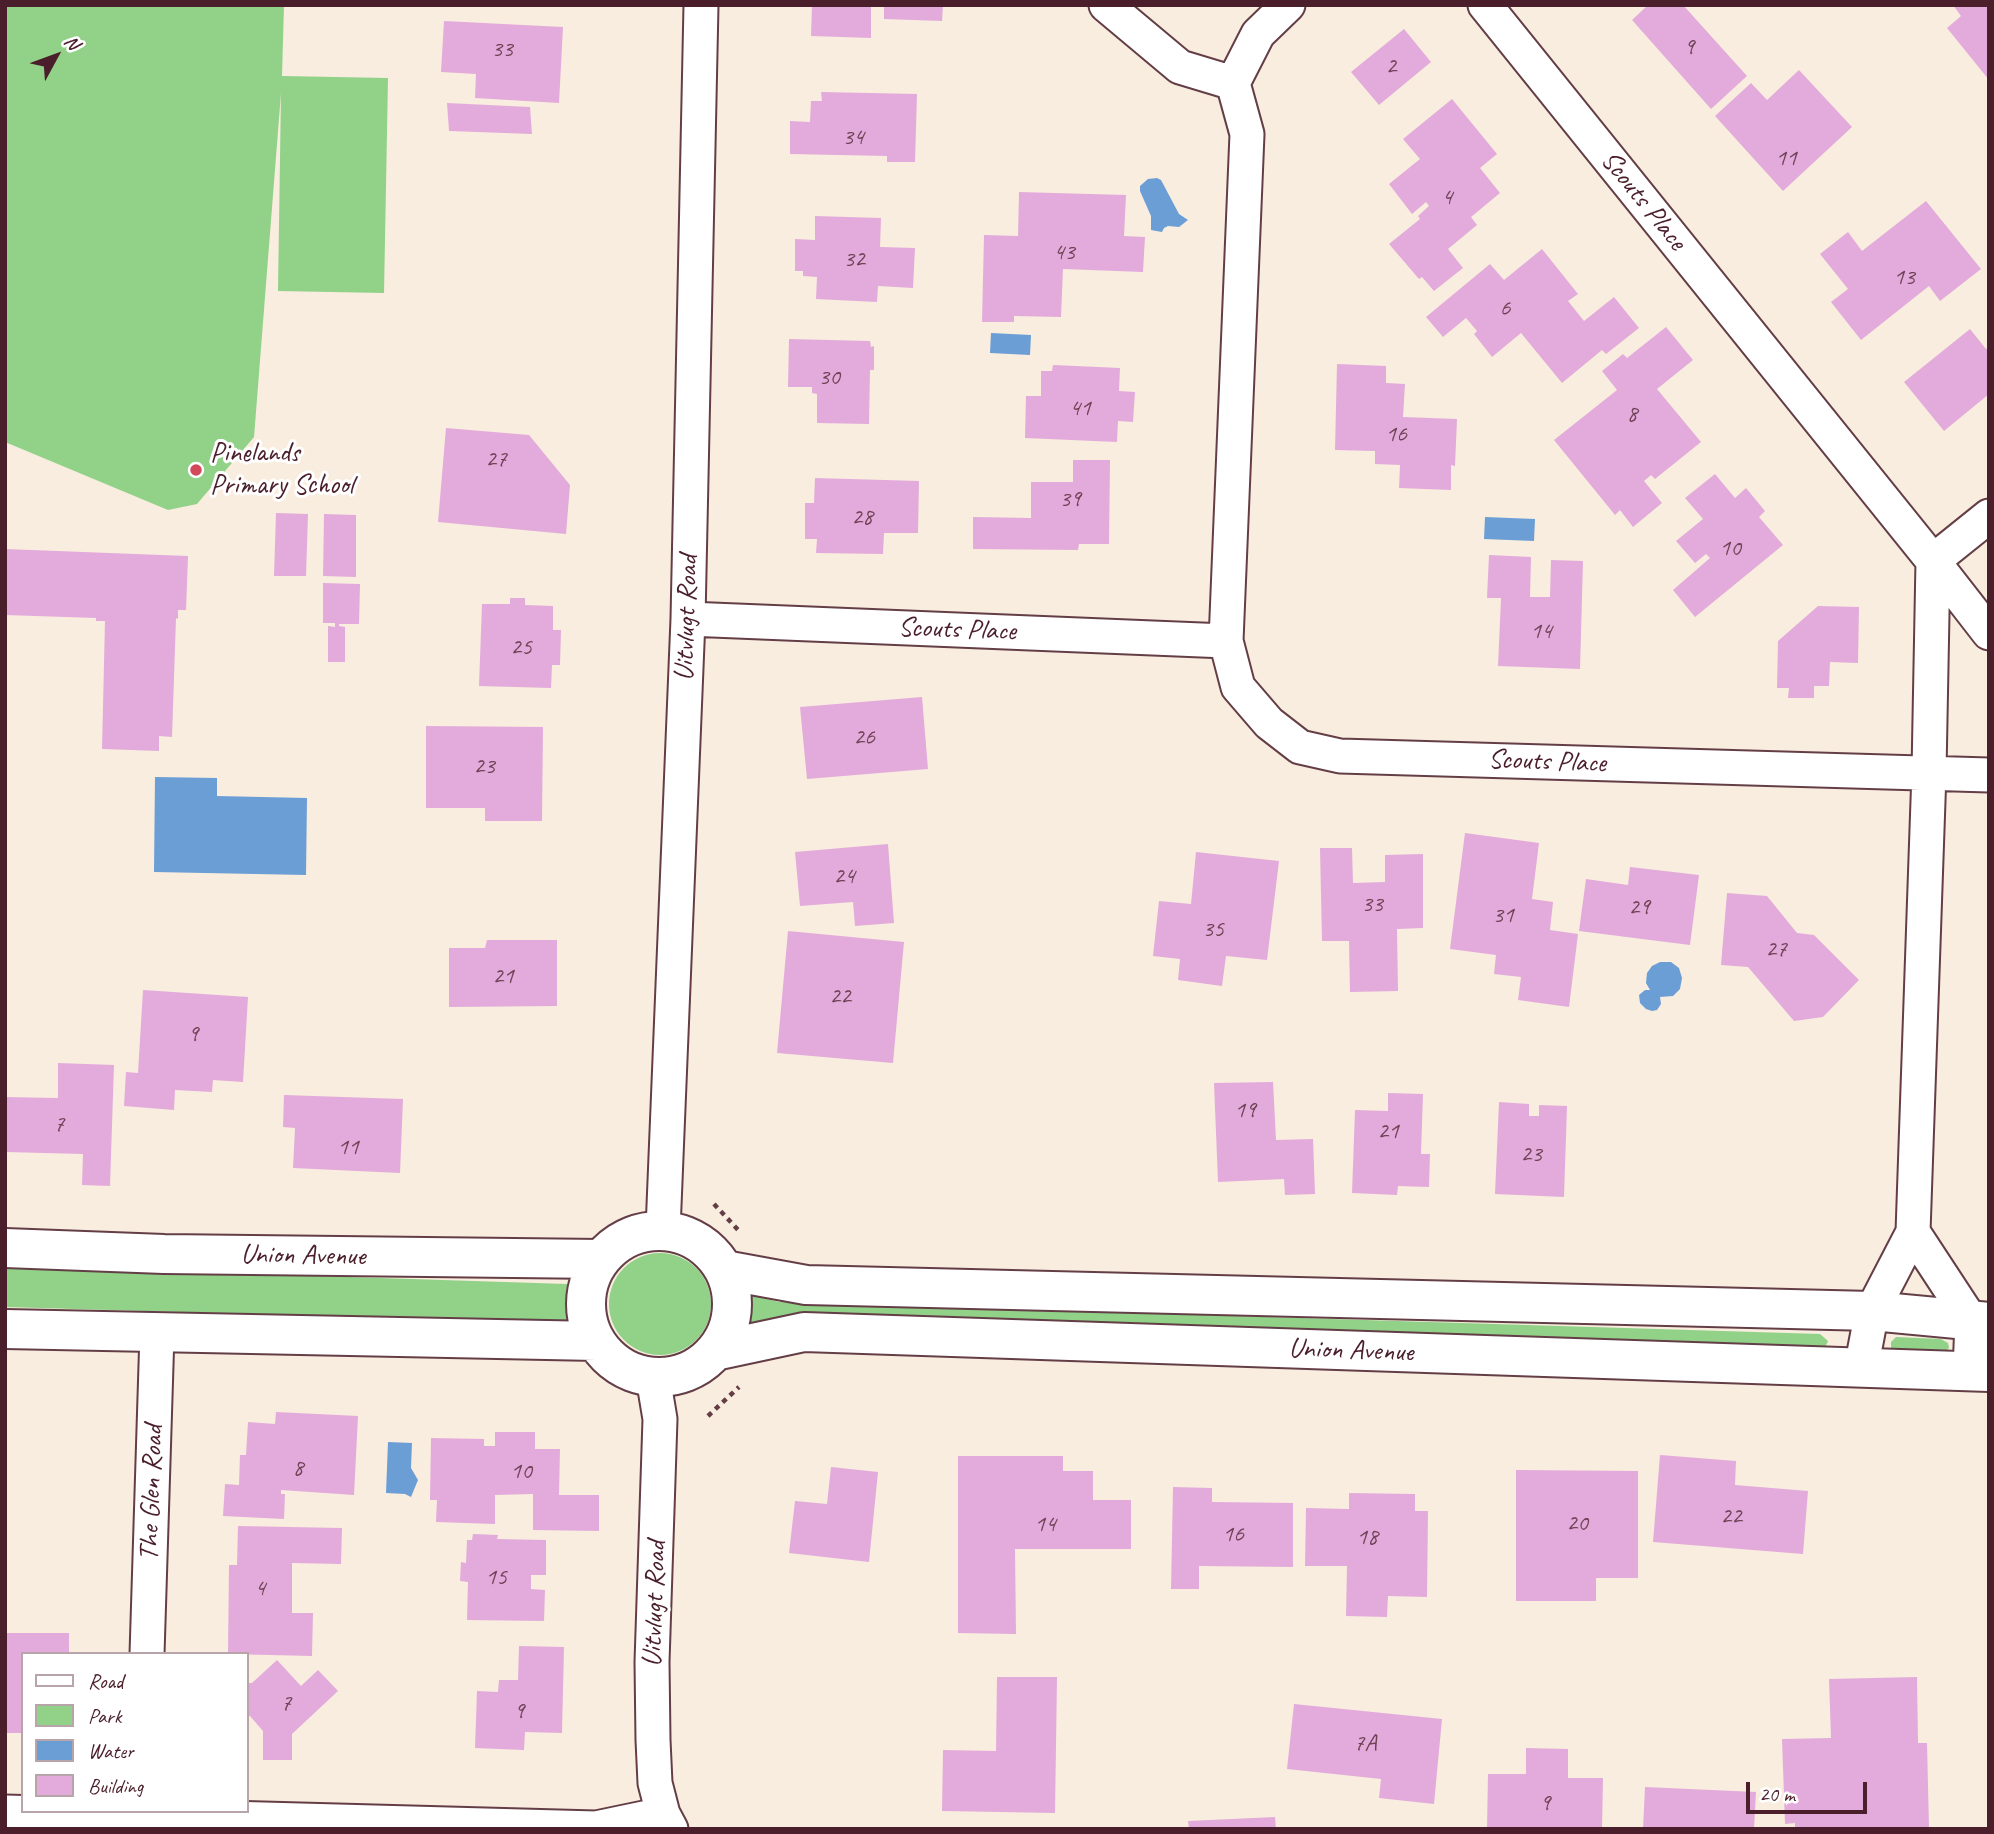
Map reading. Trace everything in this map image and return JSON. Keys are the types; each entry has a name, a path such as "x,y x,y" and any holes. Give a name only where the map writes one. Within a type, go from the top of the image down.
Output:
{"street":[{"name":"Uitvlugt Road","path":"663,1230 688,619 701,5"},
{"path":"1106,5 1180,67 1233,83 1258,34 1289,5"},
{"name":"Scouts Place","path":"1485,5 1989,634"},
{"name":"Scouts Place","path":"1233,83 1247,134 1226,641 1238,687 1269,723 1300,747 1340,756 1989,775"},
{"path":"1861,1369 1872,1311 1913,1231 1929,772 1933,561 1989,516"},
{"name":"Scouts Place","path":"688,619 1226,641"},
{"path":"663,1230 682,1234 699,1242 713,1254 724,1270 733,1298 729,1326 715,1352 697,1366 676,1375 653,1377 636,1373 607,1355 596,1341 588,1321 586,1299 591,1278 601,1259 628,1237 646,1232 663,1230"},
{"path":"1913,1231 1980,1322 1980,1372"},
{"name":"Union Avenue","path":"5,1248 164,1254 601,1259"},
{"name":"Union Avenue","path":"724,1270 806,1286 1872,1311 1980,1322"},
{"path":"5,1329 596,1341"},
{"name":"Union Avenue","path":"715,1352 804,1332 1980,1372"},
{"name":"The Glen Road","path":"147,1652 157,1333"},
{"name":"Uitvlugt Road","path":"653,1377 660,1419 652,1662 653,1741 656,1783 667,1821"},
{"path":"142,1813 596,1828 667,1821"}],"path":[{"path":"714,1204 745,1238"},
{"path":"708,1416 748,1380"}],"green space":[{"path":"5,5 284,5 282,76 388,78 384,293 278,291 281,93 254,437 197,504 168,510 5,442"},
{"path":"660,1253 680,1257 696,1268 707,1284 711,1304 707,1324 696,1340 680,1351 660,1355 640,1351 624,1340 613,1324 609,1304 613,1284 624,1268 640,1257"},
{"path":"5,1266 567,1284 566,1323 5,1307"},
{"path":"738,1292 779,1302 1820,1334 1828,1341 1824,1350 772,1318 737,1325"},
{"path":"1896,1337 1941,1339 1948,1343 1949,1348 1943,1354 1894,1351 1891,1342"}],"water":[{"path":"1148,179 1161,180 1179,214 1188,220 1179,227 1168,226 1162,232 1151,230 1151,216 1140,191 1140,186"},
{"path":"991,333 1031,335 1030,355 990,353"},
{"path":"1485,517 1535,519 1534,541 1484,539"},
{"path":"155,777 217,778 217,796 307,798 306,875 154,872"},
{"path":"1660,962 1671,962 1679,968 1682,978 1680,989 1673,996 1660,997 1661,1004 1657,1010 1652,1011 1640,1003 1639,995 1650,990 1646,983 1647,973 1652,966"},
{"path":"388,1442 412,1443 411,1468 418,1480 411,1497 386,1493"}],"building":[{"path":"812,5 871,5 871,38 811,36"},
{"path":"884,5 943,5 942,21 884,19"},
{"path":"1648,5 1683,5 1747,76 1711,109 1632,20"},
{"path":"1953,5 1989,5 1989,80 1947,28 1961,16"},
{"path":"444,21 563,27 559,103 475,98 476,74 441,72"},
{"path":"1404,29 1431,62 1379,105 1351,72"},
{"path":"1799,70 1852,127 1783,191 1715,116 1751,83 1767,100"},
{"path":"821,92 917,94 915,162 887,162 887,156 790,154 790,121 810,122 811,101 822,101"},
{"path":"1452,99 1497,154 1480,168 1500,193 1471,217 1477,225 1448,249 1463,268 1434,291 1422,277 1419,279 1389,244 1420,219 1418,216 1429,206 1426,202 1412,214 1389,184 1420,159 1403,139"},
{"path":"447,103 530,107 532,134 449,131"},
{"path":"1019,192 1126,195 1124,236 1145,237 1143,272 1063,269 1061,317 1014,316 1014,322 982,322 984,235 1018,236"},
{"path":"1926,201 1981,269 1940,301 1929,286 1861,340 1831,302 1848,289 1820,254 1848,232 1862,251"},
{"path":"815,216 881,218 880,247 915,248 913,288 878,286 877,302 816,299 817,277 803,276 803,271 795,271 795,239 815,240"},
{"path":"1542,249 1578,294 1568,301 1584,321 1614,297 1639,328 1606,354 1602,350 1562,383 1521,333 1492,357 1474,334 1477,331 1466,318 1443,337 1426,317 1490,264 1504,280"},
{"path":"1666,327 1693,360 1657,389 1701,442 1655,479 1651,475 1644,481 1662,503 1633,527 1620,510 1615,515 1554,440 1617,390 1602,371 1623,354 1627,358"},
{"path":"1970,329 1986,349 1989,347 1989,394 1944,431 1904,382"},
{"path":"789,339 870,341 871,347 874,346 874,370 870,370 869,424 817,423 817,394 812,393 812,387 788,387"},
{"path":"1337,364 1386,366 1386,383 1405,384 1403,417 1457,419 1455,466 1451,465 1451,490 1399,488 1400,465 1375,464 1375,451 1335,450"},
{"path":"1053,365 1120,368 1119,391 1135,392 1133,422 1118,421 1117,442 1025,438 1026,396 1041,396 1041,371 1052,371"},
{"path":"446,428 529,435 570,485 566,534 438,522"},
{"path":"1073,460 1110,460 1109,544 1079,544 1078,550 973,549 973,517 1031,518 1031,482 1073,482"},
{"path":"1715,474 1735,498 1746,488 1765,511 1759,517 1783,545 1695,617 1673,590 1710,558 1706,554 1695,563 1676,541 1703,519 1685,498"},
{"path":"815,478 919,481 918,533 884,533 883,554 816,553 817,539 805,539 805,503 814,503"},
{"path":"276,513 308,514 306,576 274,576"},
{"path":"324,514 356,515 356,577 323,576"},
{"path":"5,549 188,556 186,610 178,610 178,619 176,618 172,737 159,736 159,751 102,749 105,621 96,621 96,618 5,615"},
{"path":"1489,555 1531,557 1530,597 1550,597 1551,560 1583,561 1580,669 1498,666 1501,598 1487,598"},
{"path":"323,583 360,584 359,624 339,624 345,627 345,662 328,662 328,626 335,627 335,623 323,623"},
{"path":"510,598 525,598 525,605 553,606 553,630 561,630 560,665 552,665 551,688 479,686 482,604 510,604"},
{"path":"1818,606 1859,607 1858,663 1830,662 1829,686 1814,686 1814,698 1788,698 1789,688 1777,688 1778,641"},
{"path":"922,697 928,769 807,779 800,707"},
{"path":"426,726 543,727 542,821 485,821 485,808 426,808"},
{"path":"1465,833 1539,843 1532,899 1553,902 1550,930 1578,934 1569,1007 1518,1000 1521,977 1494,974 1496,955 1450,949"},
{"path":"888,844 894,923 855,926 853,902 800,906 795,852"},
{"path":"1320,848 1352,848 1353,883 1385,882 1385,855 1423,854 1423,928 1397,929 1398,991 1350,992 1349,941 1322,941"},
{"path":"1196,852 1279,861 1267,960 1226,956 1222,986 1178,980 1180,959 1153,956 1159,901 1191,904"},
{"path":"1630,867 1699,875 1690,945 1579,931 1586,879 1628,885"},
{"path":"1727,893 1767,896 1797,933 1814,935 1859,980 1823,1017 1794,1021 1748,967 1721,965"},
{"path":"788,931 904,942 893,1063 777,1053"},
{"path":"487,940 557,940 557,1006 449,1007 449,948 485,948"},
{"path":"143,990 248,997 243,1082 213,1080 212,1092 175,1090 174,1110 124,1106 126,1072 138,1073"},
{"path":"58,1063 114,1065 110,1186 82,1185 83,1154 5,1152 5,1097 58,1098"},
{"path":"1273,1082 1276,1140 1313,1139 1315,1194 1285,1195 1284,1179 1218,1182 1214,1083"},
{"path":"1388,1093 1423,1094 1421,1154 1430,1154 1429,1187 1398,1186 1397,1195 1352,1193 1355,1110 1388,1111"},
{"path":"284,1095 403,1099 400,1173 293,1168 295,1128 283,1127"},
{"path":"1499,1102 1529,1104 1529,1116 1539,1116 1539,1105 1567,1106 1564,1197 1495,1194"},
{"path":"276,1412 358,1416 354,1495 281,1490 281,1494 285,1494 284,1519 223,1516 225,1484 239,1485 240,1455 246,1455 248,1422 275,1424"},
{"path":"495,1432 535,1432 535,1449 560,1449 559,1495 599,1495 599,1531 533,1530 533,1494 495,1495 495,1524 436,1522 437,1500 430,1500 431,1438 484,1439 484,1446 495,1446"},
{"path":"1660,1455 1736,1461 1735,1485 1808,1491 1803,1554 1653,1542"},
{"path":"958,1456 1063,1456 1063,1471 1093,1471 1093,1500 1131,1500 1131,1549 1015,1549 1016,1634 958,1633"},
{"path":"831,1467 878,1472 869,1562 789,1553 795,1501 827,1504"},
{"path":"1516,1470 1638,1471 1638,1578 1596,1578 1596,1601 1516,1601"},
{"path":"1173,1487 1212,1488 1212,1502 1293,1503 1293,1567 1199,1566 1199,1589 1171,1589"},
{"path":"1349,1493 1415,1494 1415,1511 1428,1511 1427,1597 1388,1596 1387,1617 1346,1616 1347,1566 1305,1566 1306,1508 1349,1509"},
{"path":"238,1526 342,1528 341,1564 292,1563 292,1613 313,1613 312,1656 228,1652 229,1565 237,1565"},
{"path":"473,1534 498,1535 497,1539 546,1540 546,1575 531,1575 531,1589 545,1590 544,1621 467,1620 468,1582 460,1581 461,1562 466,1563 467,1540 472,1540"},
{"path":"5,1633 69,1633 69,1652 21,1652 21,1733 5,1733"},
{"path":"519,1646 564,1647 562,1733 525,1732 524,1750 475,1748 477,1691 498,1692 499,1680 518,1680"},
{"path":"277,1660 301,1686 318,1670 338,1691 292,1734 292,1760 263,1760 263,1731 248,1716 248,1683 252,1683"},
{"path":"997,1677 1057,1677 1055,1813 942,1811 943,1750 996,1751"},
{"path":"1917,1677 1918,1743 1927,1743 1929,1827 1795,1829 1795,1823 1785,1824 1782,1739 1831,1738 1829,1679"},
{"path":"1294,1704 1442,1719 1434,1804 1379,1798 1381,1779 1287,1769"},
{"path":"1526,1748 1568,1749 1568,1778 1603,1778 1602,1829 1487,1829 1488,1774 1526,1774"},
{"path":"1645,1787 1756,1792 1754,1829 1643,1829"},
{"path":"1275,1817 1276,1829 1189,1829 1188,1821"}],"place":[{"name":"Pinelands Primary School","path":"196,470"}]}
